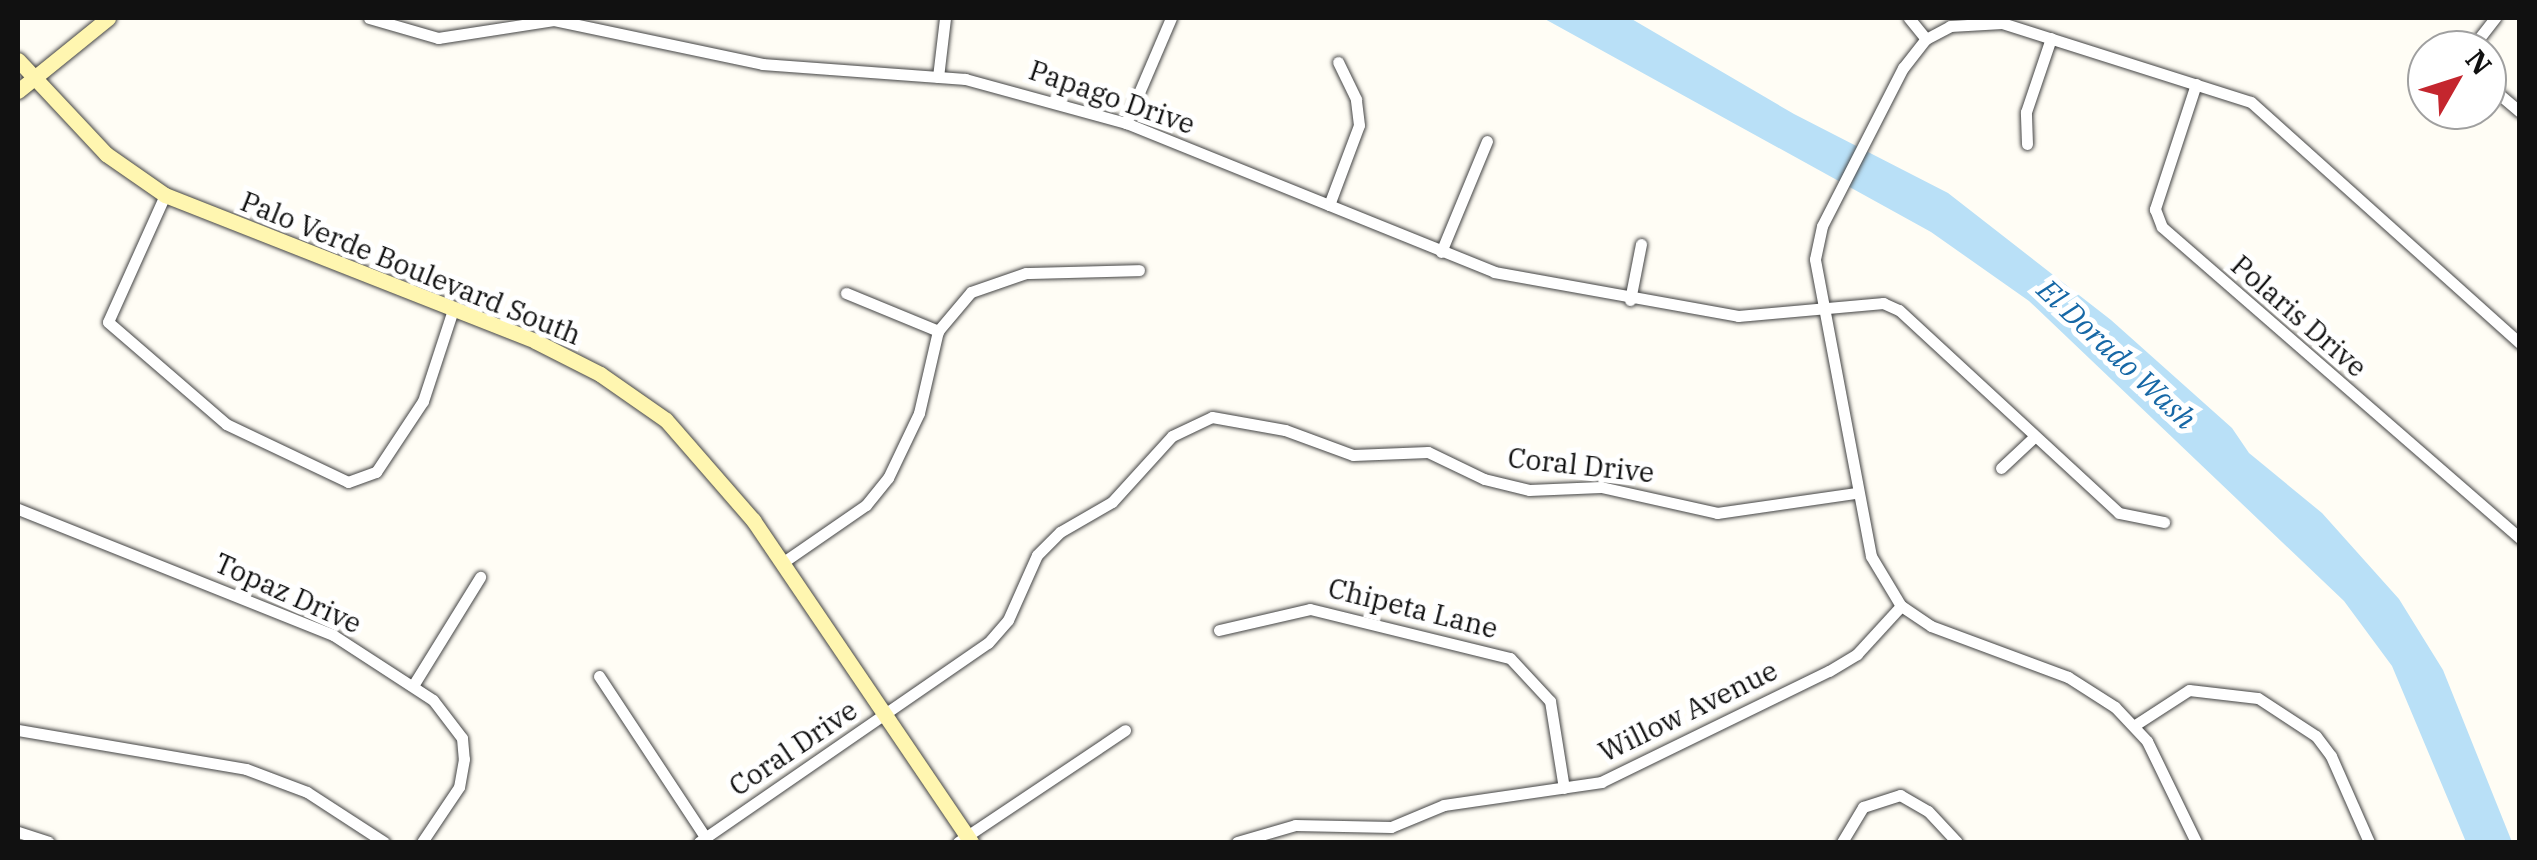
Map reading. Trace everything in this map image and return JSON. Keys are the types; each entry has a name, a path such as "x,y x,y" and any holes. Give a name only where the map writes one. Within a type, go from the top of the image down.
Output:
{"main road":[{"path":"18,91 108,18"},
{"name":"Palo Verde Boulevard South","path":"18,60 106,154 164,195 568,356 666,420 716,471 782,563 965,840"}],"street":[{"name":"Papago Drive","path":"369,18 438,38 554,20 762,64 938,76 991,84 1126,124 1494,272 1630,300 1738,316 1864,300 1899,310 2118,513 2164,522"},
{"path":"938,76 945,18"},
{"path":"1126,124 1171,18"},
{"path":"1909,18 1926,39"},
{"path":"2196,842 2135,725 2090,687 1966,643 1901,606 1871,556 1855,493 1816,258 1822,226 1903,68 1926,39 1973,21 2051,38 2250,102 2520,343"},
{"path":"2026,144 2026,112 2051,38"},
{"path":"1330,205 1360,124 1356,99 1338,62"},
{"name":"Polaris Drive","path":"2196,84 2156,209 2172,240 2520,538"},
{"path":"1441,252 1487,140"},
{"path":"164,195 108,322 226,424 348,482 376,472 423,401 454,310"},
{"path":"1630,300 1641,244"},
{"path":"782,563 866,504 888,478 919,413 938,331 972,292 1001,278 1139,270"},
{"path":"846,293 938,331"},
{"name":"Coral Drive","path":"702,840 988,643 1008,620 1037,555 1060,532 1112,502 1172,436 1212,417 1285,430 1353,455 1428,452 1484,479 1529,490 1601,486 1717,513 1855,493"},
{"path":"2000,468 2034,436"},
{"name":"Topaz Drive","path":"18,509 332,635 414,684 451,718 464,760 459,786 422,842"},
{"path":"414,684 480,577"},
{"name":"Willow Avenue","path":"1237,842 1295,825 1390,827 1444,805 1601,782 1829,671 1857,654 1901,606"},
{"name":"Chipeta Lane","path":"1220,630 1310,609 1510,658 1550,700 1564,788"},
{"path":"599,676 702,840"},
{"path":"2135,725 2189,690 2258,698 2316,736 2332,756 2369,842"},
{"path":"18,730 246,768 307,792 384,842"},
{"path":"965,840 1125,730"},
{"path":"1842,842 1864,807 1900,795 1928,811 1956,842"},
{"path":"18,832 48,842"}],"water":[{"name":"El Dorado Wash","path":"1543,18 1630,18 1794,114 1948,193 2111,320 2232,428 2249,453 2322,513 2399,599 2443,670 2512,842 2466,842 2392,666 2344,601 2029,301 1931,232"}]}
